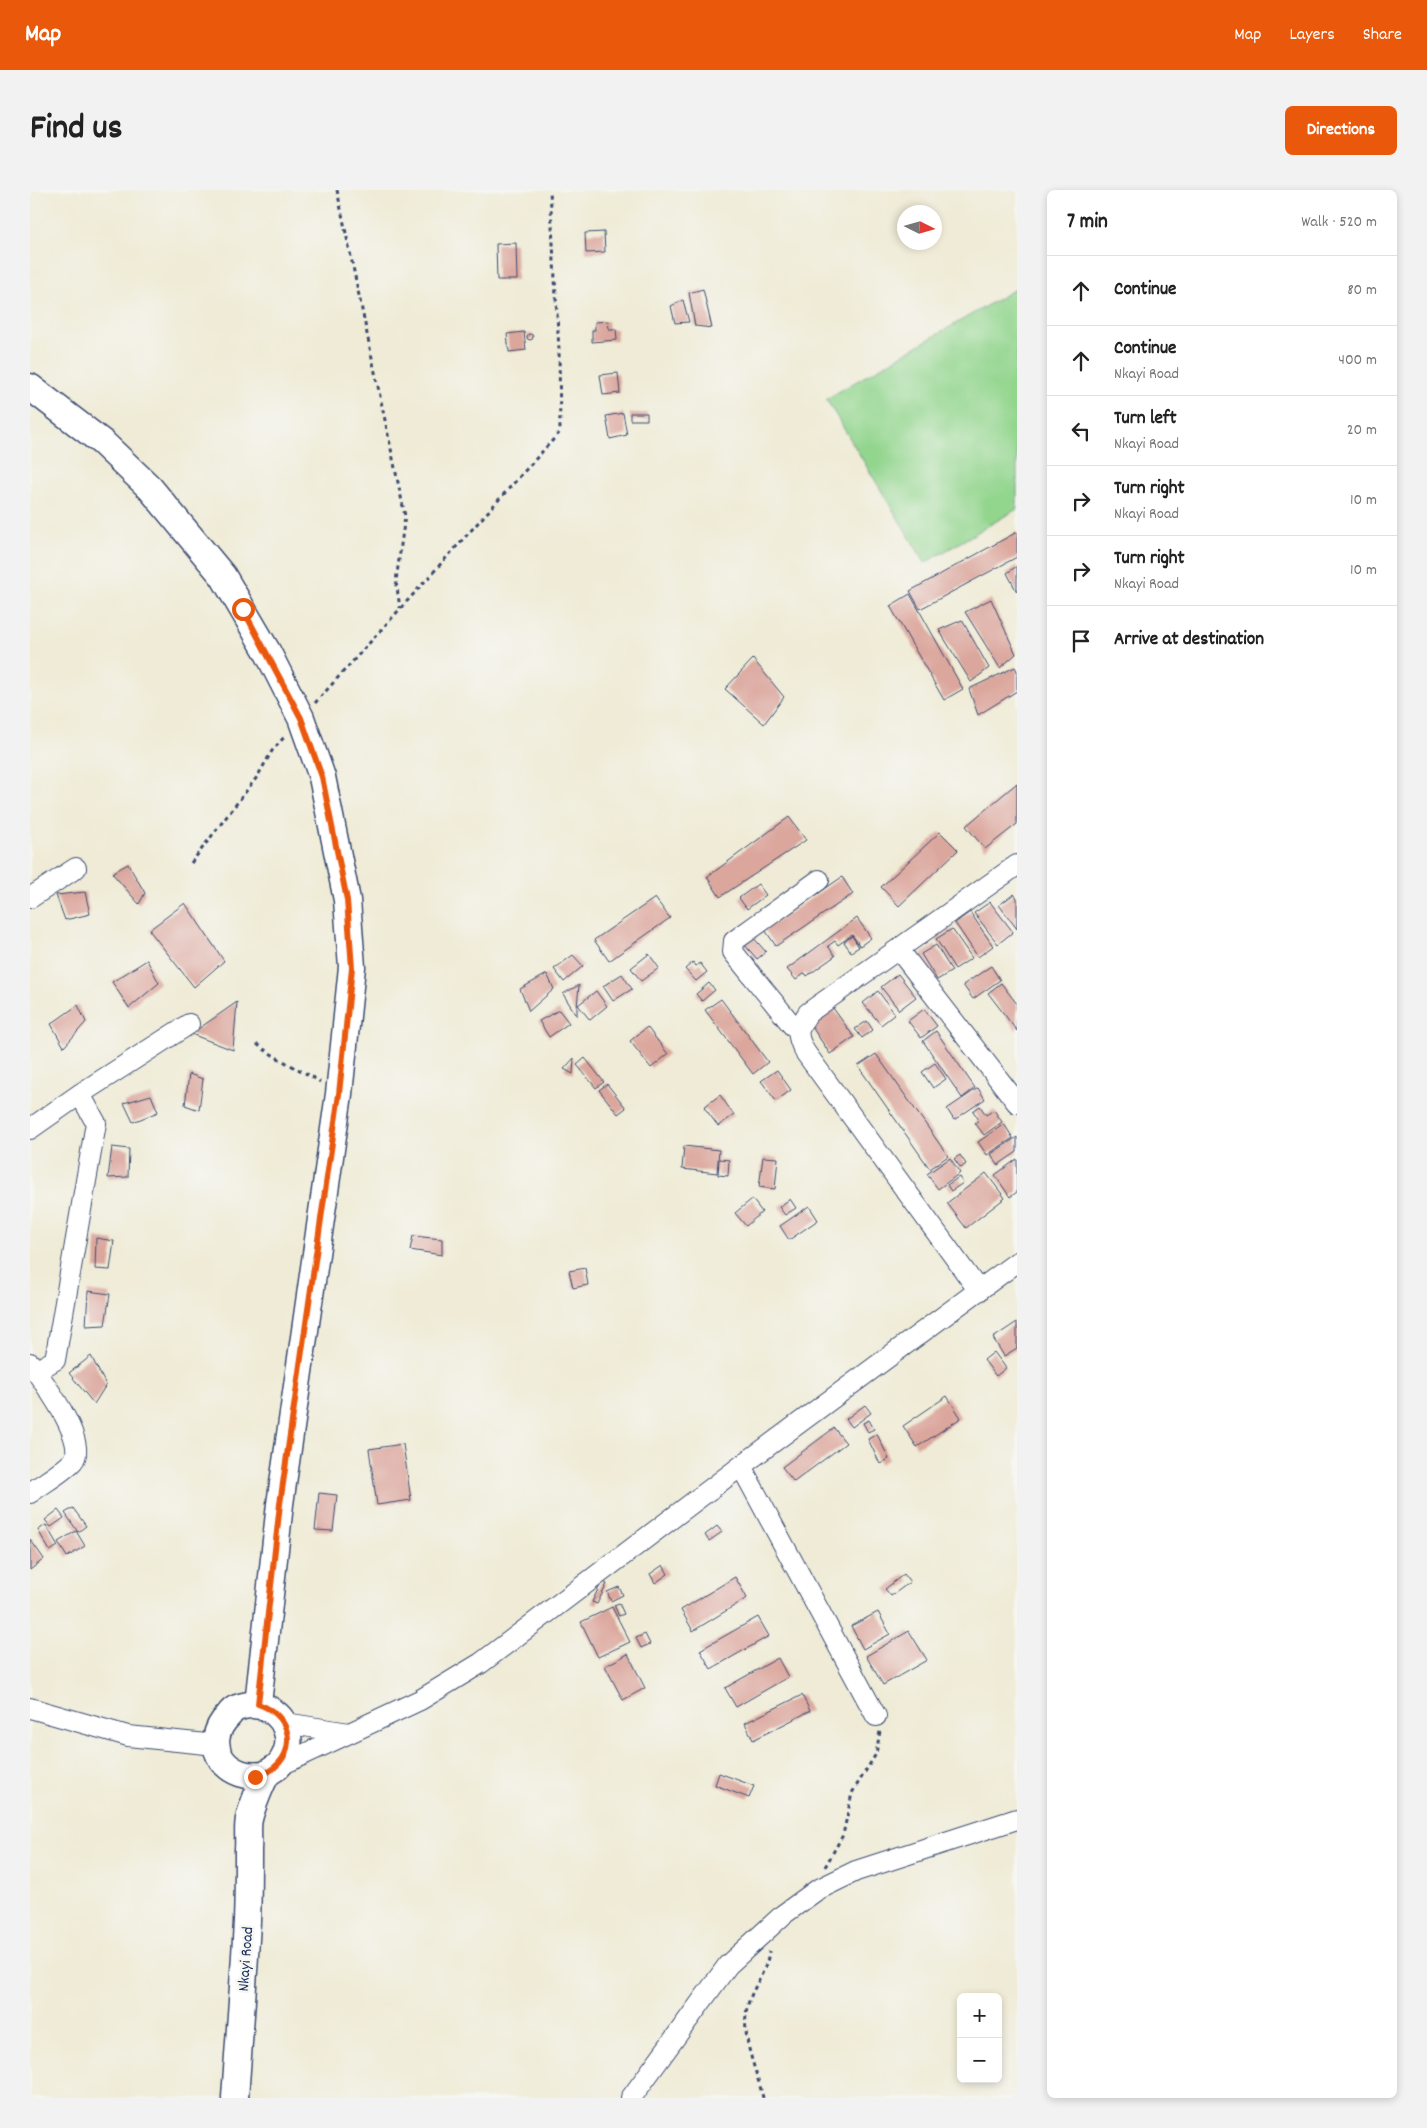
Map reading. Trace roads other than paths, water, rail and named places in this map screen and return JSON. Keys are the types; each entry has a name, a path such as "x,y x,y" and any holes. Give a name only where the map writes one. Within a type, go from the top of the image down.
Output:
{"main road":[{"path":"30,387 103,443 150,488 181,522 223,576 267,651 301,718 322,777 347,900 352,968 339,1094 280,1504 258,1704"},
{"path":"216,1745 220,1723 236,1708 258,1704 278,1714 284,1723"},
{"name":"Nkayi Road","path":"249,1820 273,1770 286,1753 288,1738 284,1723"},
{"name":"Nkayi Road","path":"216,1745 221,1760 231,1770 249,1820 247,1920 235,2098"},
{"path":"231,1770 242,1776 255,1777 273,1770"}],"street":[{"path":"979,1291 805,1052 798,1038 798,1029 808,1013 1017,865"},
{"path":"30,898 76,868"},
{"path":"798,1029 792,1025 733,952 734,941 819,880"},
{"path":"899,950 1017,1103"},
{"path":"30,1130 80,1094 190,1024"},
{"path":"30,1493 74,1460 78,1450 76,1437 70,1424 33,1367 55,1360 96,1124 80,1094"},
{"path":"273,1770 420,1700 481,1664 741,1466 1017,1262"},
{"path":"741,1466 876,1716"},
{"path":"30,1708 128,1736 216,1745"},
{"path":"284,1723 349,1733"},
{"path":"631,2098 728,1965 784,1914 817,1890 856,1871 1017,1819"}]}
